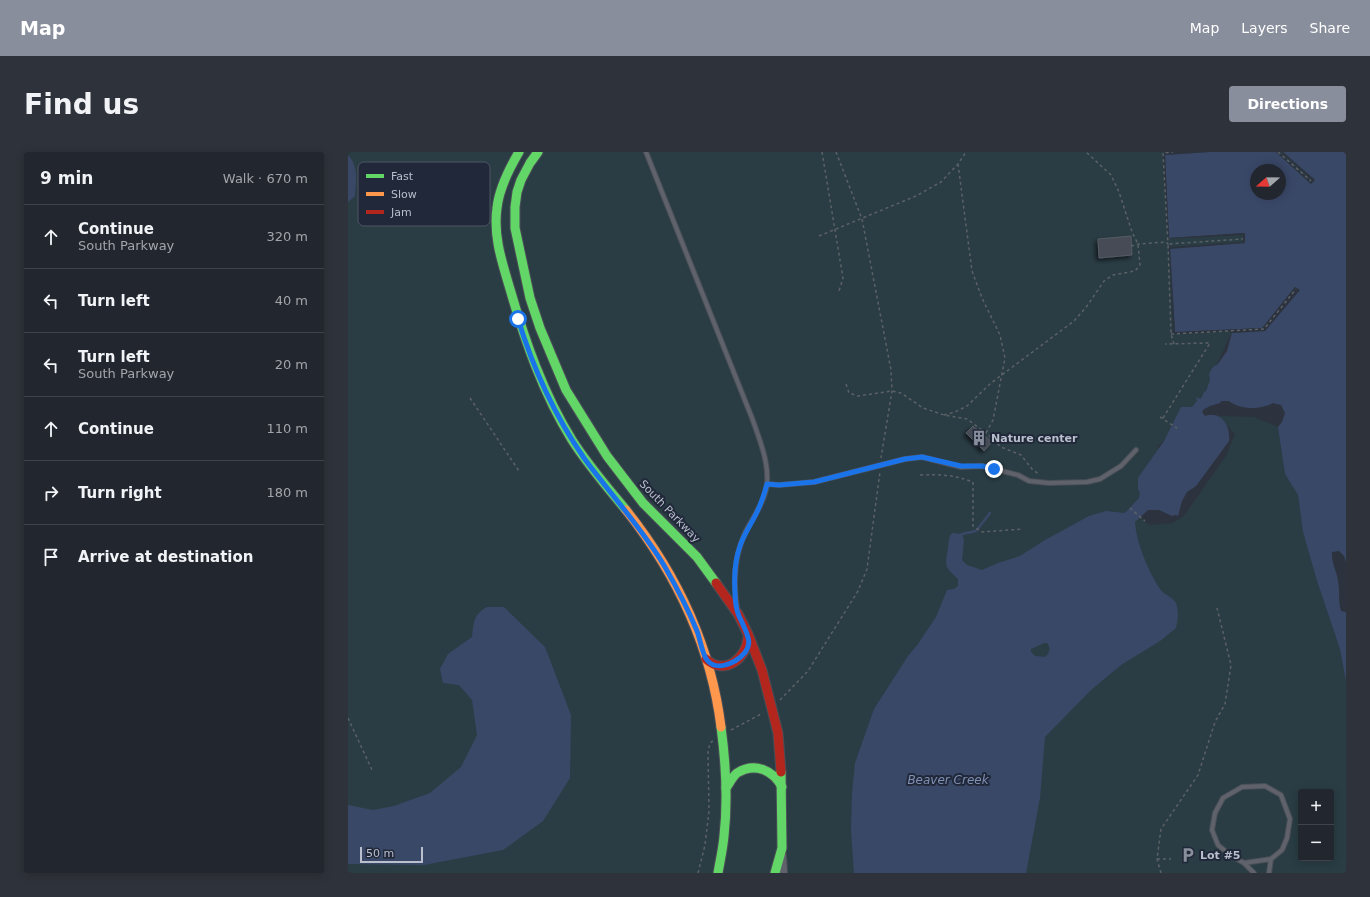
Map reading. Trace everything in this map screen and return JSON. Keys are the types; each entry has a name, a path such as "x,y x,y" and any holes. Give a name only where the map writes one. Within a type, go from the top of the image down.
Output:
{"street":[{"path":"519,152 501,189 497,205 496,229 507,279 530,355 550,399 571,438 599,478 651,543 673,581 686,605 697,632 714,686 722,734 726,788 724,837 718,873"},
{"name":"South Parkway","path":"538,152 530,163 516,192 515,228 530,298 540,328 563,383 607,456 642,502 697,557 738,614 748,634 762,670 778,733 782,788 782,848 775,873"},
{"path":"706,659 717,666 729,664 736,660 742,656 747,649 749,643 748,634"},
{"path":"726,788 733,777 748,769 760,769 770,772 776,777 782,788"},
{"path":"782,848 783,873"}],"lane":[{"path":"646,152 752,418 763,454 767,484 760,505 739,548 735,566 735,593 738,614"},
{"path":"767,484 779,485 814,482 905,459 922,457 961,466 982,466 1018,475 1029,481 1050,483 1087,482 1100,479 1121,466 1136,450"},
{"path":"1244,863 1271,859 1282,850 1287,838 1290,819 1280,795 1265,786 1242,787 1223,798 1215,813 1212,830 1218,845 1230,855 1244,863 1254,873"},
{"path":"1269,873 1271,859"}],"path":[{"path":"822,152 844,278 839,291"},
{"path":"698,873 705,845 709,811 708,752 710,743 722,734 772,708 808,671 858,591 867,569 880,466 892,391 891,370 862,219 836,152"},
{"path":"818,236 836,230 916,196 941,182 958,164 966,152"},
{"path":"944,415 955,412 967,406 1001,375 1074,321 1087,306 1104,281 1113,275 1135,271 1140,265 1138,244 1132,232 1119,192 1110,175 1086,152"},
{"path":"1173,152 1163,153 1172,334 1174,344"},
{"path":"1278,152 1311,181"},
{"path":"958,164 972,270 982,298 1000,335 1005,358 993,420 986,433"},
{"path":"1131,246 1166,242 1168,244 1243,239"},
{"path":"1172,334 1264,329 1296,289"},
{"path":"1163,418 1210,343 1166,344"},
{"path":"846,384 849,393 858,396 892,391 901,393 923,408 944,415 967,419 986,433 1001,447 1021,455 1032,469 1050,483"},
{"path":"470,398 519,471"},
{"path":"1160,417 1177,428"},
{"path":"920,475 933,474 958,476 973,482 973,526 982,532 1023,529"},
{"path":"1130,508 1145,521"},
{"path":"1161,873 1157,859 1162,829 1198,775 1215,722 1225,704 1231,665 1217,608"},
{"path":"348,718 372,770"},
{"path":"1157,859 1171,860"}],"shaded area":[{"path":"348,152 1285,152 1317,179 1302,292 1265,333 1230,335 1200,404 1159,445 1136,513 1149,525 1173,523 1184,516 1226,456 1235,434 1218,416 1254,417 1278,427 1285,474 1298,495 1303,532 1317,581 1340,649 1346,682 1346,873 348,873"}],"water":[{"name":"Beaver Creek","path":"1209,152 1276,152 1311,184 1315,180 1283,152 1346,152 1346,562 1344,556 1339,551 1332,552 1332,556 1339,588 1341,611 1346,612 1346,682 1340,649 1317,581 1303,532 1298,495 1285,474 1278,427 1282,422 1285,413 1281,405 1273,403 1263,407 1251,408 1239,406 1229,401 1221,401 1220,403 1204,409 1202,412 1205,416 1216,415 1224,421 1227,425 1229,441 1196,486 1187,492 1182,501 1178,516 1172,516 1159,510 1148,510 1135,522 1140,548 1152,575 1162,591 1176,603 1178,616 1176,628 1160,641 1121,665 1091,690 1045,737 1040,798 1026,873 854,873 851,830 852,793 855,763 874,709 908,656 936,617 947,590 954,589 958,586 958,579 950,571 946,563 949,540 952,533 962,534 964,540 962,560 967,565 982,570 1020,556 1045,540 1089,516 1106,511 1126,512 1139,498 1140,493 1138,489 1138,478 1164,441 1181,407 1192,407 1197,401 1196,397 1200,399 1206,391 1210,380 1209,374 1212,368 1218,364 1227,351 1232,333 1265,331 1299,290 1295,287 1263,328 1175,332 1170,248 1245,243 1244,233 1169,238 1165,155","holes":["1047,643 1049,650 1045,657 1035,656 1031,652 1031,649"]},
{"path":"348,155 354,164 356,180 355,196 348,202"},
{"path":"487,607 504,607 545,647 571,715 570,778 543,821 503,850 424,865 348,864 348,805 373,810 394,806 430,793 461,767 477,735 472,700 459,685 443,683 440,669 448,654 472,637 475,619 482,610"}],"pier":[{"path":"1209,152 1165,155 1169,238 1245,233 1245,243 1170,249 1175,332 1262,328 1295,287 1300,290 1265,331 1230,333 1231,331 1173,333 1169,247 1243,242 1243,235 1168,239 1163,155 1165,153"},
{"path":"1276,152 1279,152 1311,181 1312,180 1281,152 1283,152 1315,180 1311,184"}],"building":[{"path":"1131,236 1132,255 1099,258 1098,239"},
{"name":"Nature center","path":"973,426 992,442 984,451 966,433"}],"waterway":[{"path":"962,534 976,531 990,513"}],"traffic: fast":[{"path":"519,152 508,172 498,201 496,229 504,269 529,347 552,404 572,440 598,476 626,510"},
{"path":"538,152 521,180 517,192 515,228 530,298 540,328 566,390 607,456 643,503 697,557 716,583"},
{"path":"718,873 724,841 726,809 725,768 721,727"},
{"path":"726,788 737,773 750,768 757,768 769,772 782,787"},
{"path":"775,873 782,848 781,772"}],"traffic: slow":[{"path":"626,510 661,559 688,612 700,640 709,668 721,727"}],"traffic: jam":[{"path":"716,583 738,614 748,634 762,670 778,733 781,772"},
{"path":"706,659 713,664 720,666 733,663 744,652 748,637"}],"place":[{"name":"Nature center","path":"979,438"},
{"name":"Lot #5","path":"1188,855"}],"route":[{"path":"518,319 540,378 571,438 599,478 651,543 686,605 706,659 713,665 722,666 736,660 742,656 749,643 748,634 738,614 735,593 735,566 739,548 760,505 767,484 779,485 814,482 847,475 905,459 922,457 961,466 982,466 994,469"}]}
